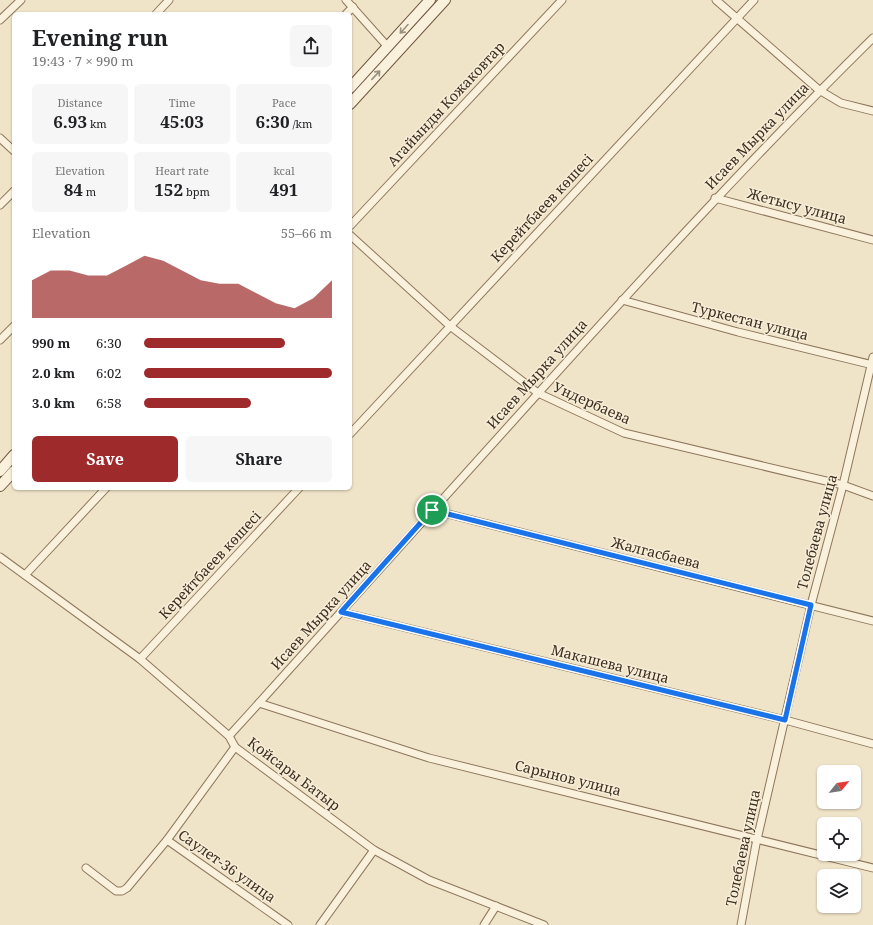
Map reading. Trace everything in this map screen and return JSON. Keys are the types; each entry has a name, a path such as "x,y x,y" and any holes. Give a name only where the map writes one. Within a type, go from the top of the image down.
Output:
{"main road":[{"path":"352,86 430,0"},
{"path":"352,102 445,0"},
{"path":"0,471 12,457"},
{"path":"0,486 12,473"}],"street":[{"path":"0,20 21,0"},
{"path":"158,12 169,0"},
{"path":"346,0 388,47"},
{"name":"Агайынды Кожаковтар","path":"352,224 562,0"},
{"path":"716,0 819,90 841,103 873,111"},
{"name":"Керейтбаеев көшесі","path":"352,432 754,0"},
{"path":"348,12 353,7"},
{"name":"Исаев Мырка улица","path":"229,736 715,198 819,90 873,38"},
{"path":"0,138 12,149"},
{"path":"0,205 12,193"},
{"name":"Жетысу улица","path":"715,198 873,240"},
{"name":"Ундербаева","path":"352,237 450,326 538,393 624,433 843,485 873,496"},
{"name":"Туркестан улица","path":"622,300 738,332 872,365"},
{"path":"0,340 12,328"},
{"name":"Толебаева улица","path":"741,925 757,839 811,605 843,485 873,357"},
{"path":"25,575 104,490"},
{"name":"Керейтбаеев көшесі","path":"140,659 298,490"},
{"name":"Жалгасбаева","path":"432,510 873,621"},
{"name":"Қойсары Батыр","path":"0,557 140,659 229,736 235,747 374,850 429,880 544,925"},
{"name":"Макашева улица","path":"341,612 785,720 873,744"},
{"name":"Сарынов улица","path":"259,703 429,758 873,868"},
{"name":"Саулет-36 улица","path":"235,747 167,840 288,925"},
{"path":"86,868 116,891 122,890 126,888 167,840"},
{"path":"320,925 374,850"},
{"path":"484,925 496,906"}],"route":[{"path":"432,510 811,605 785,720 341,612 432,510"}]}
